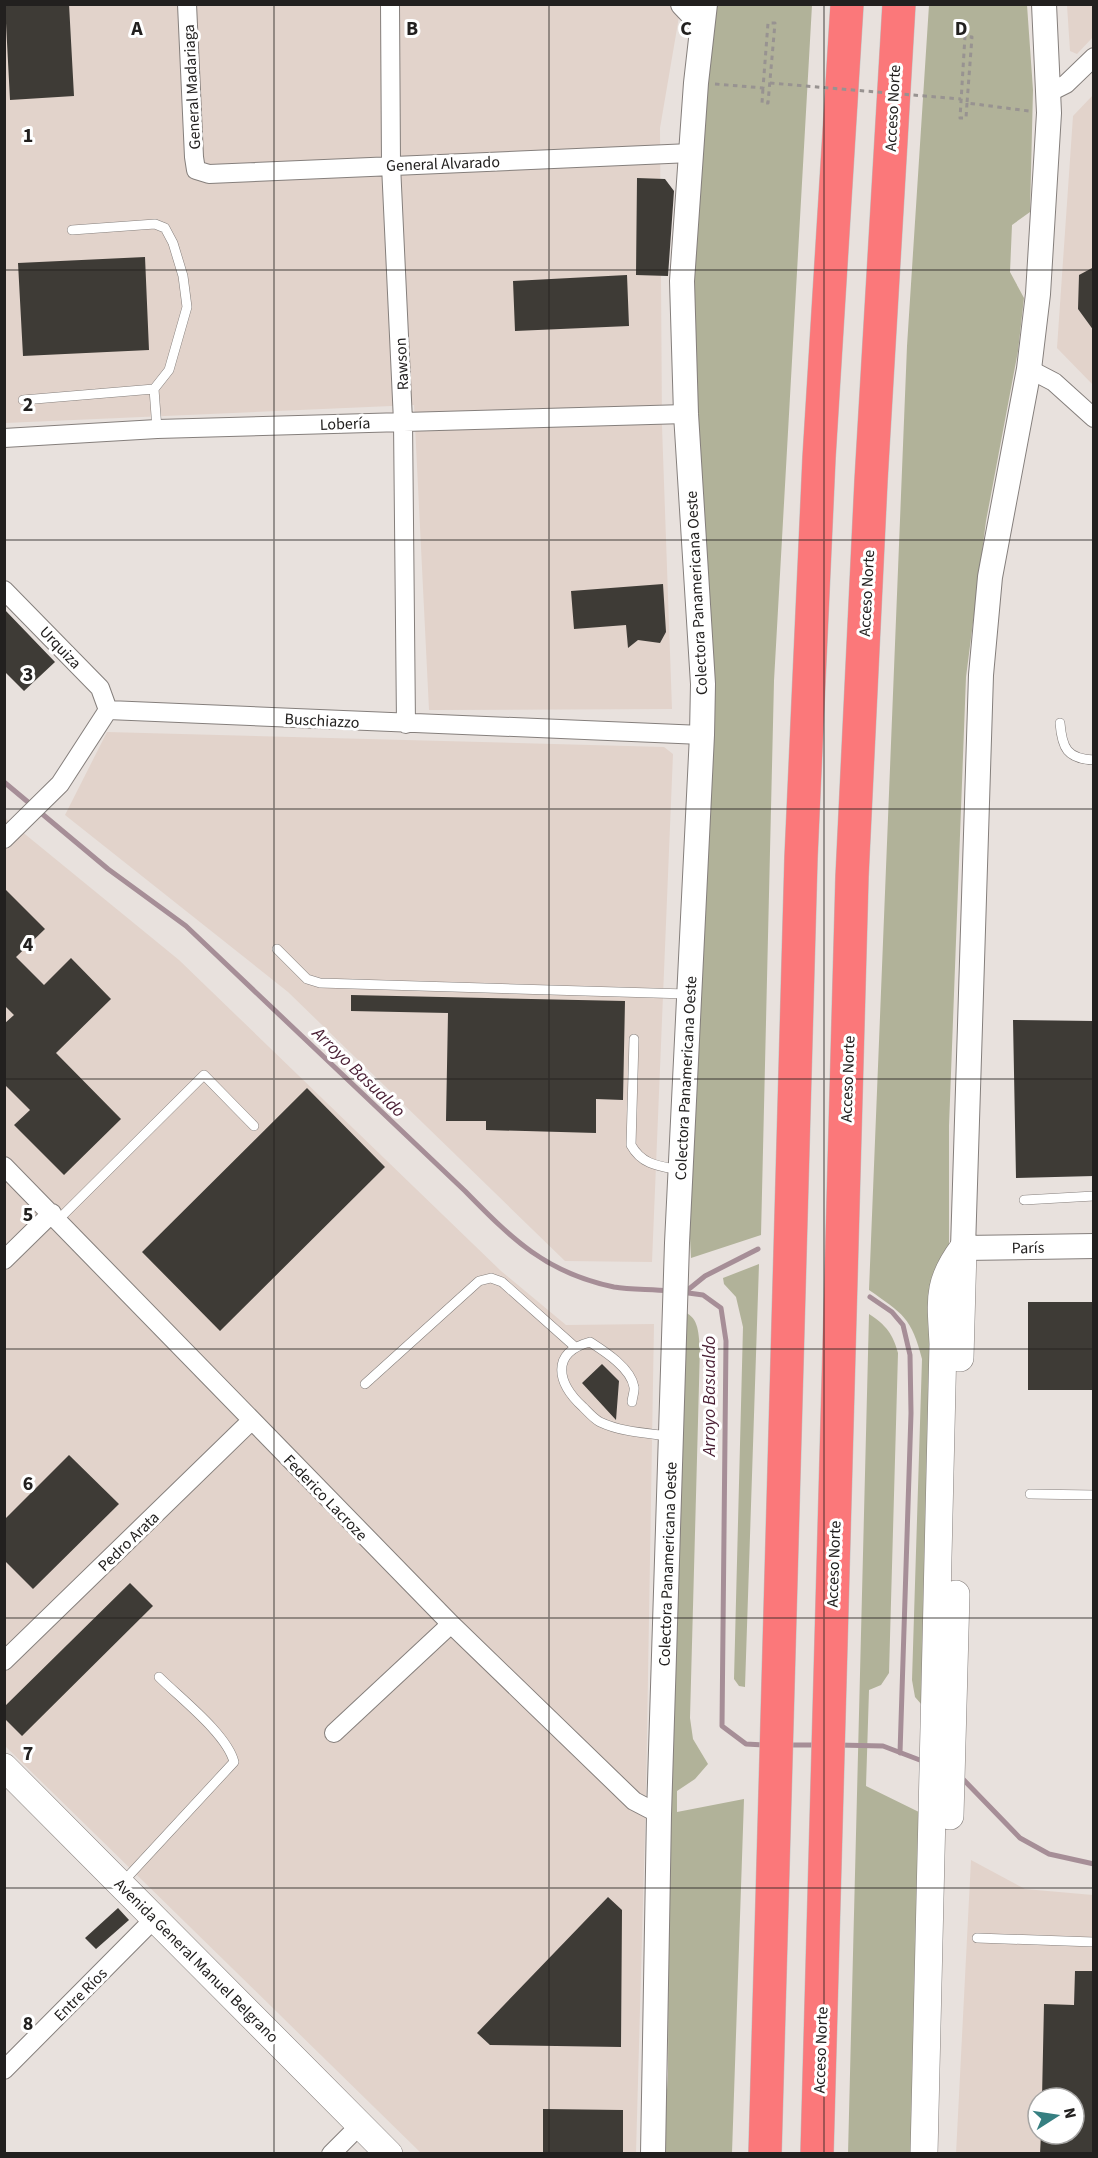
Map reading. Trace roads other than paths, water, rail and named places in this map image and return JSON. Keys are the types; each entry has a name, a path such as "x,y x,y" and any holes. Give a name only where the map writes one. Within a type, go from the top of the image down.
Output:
{"highway":[{"path":"765,2154 802,846 819,458 847,4"},
{"name":"Acceso Norte","path":"817,2154 852,877 874,433 899,4"}],"main road":[{"path":"924,2154 940,1834 963,1248"},
{"name":"Avenida General Manuel Belgrano","path":"4,1767 389,2154"},
{"path":"940,1834 942,2154"}],"street":[{"name":"General Madariaga","path":"188,4 196,170"},
{"name":"Rawson","path":"390,4 392,165 403,421 406,724"},
{"path":"683,4 703,14"},
{"path":"963,1248 981,675 990,577 1029,369 1044,220 1048,103 1044,4"},
{"name":"Colectora Panamericana Oeste","path":"653,2154 659,1814 677,1243 702,735 703,684 686,414 682,281 703,14"},
{"path":"1048,103 1094,57"},
{"name":"General Alvarado","path":"196,170 208,174 691,153"},
{"path":"1029,369 1054,382 1094,418"},
{"name":"Lobería","path":"4,438 157,429 686,414"},
{"name":"Urquiza","path":"4,590 100,688 108,710"},
{"path":"9,835 60,784 108,710"},
{"name":"Buschiazzo","path":"108,710 702,735"},
{"name":"Federico Lacroze","path":"4,1166 451,1624 634,1801 659,1814"},
{"path":"4,1260 55,1216"},
{"name":"París","path":"963,1248 1094,1246"},
{"name":"Pedro Arata","path":"4,1661 251,1420"},
{"path":"334,1733 451,1624"},
{"name":"Entre Ríos","path":"4,2070 155,1918"},
{"path":"331,2154 360,2125"}],"lane":[{"path":"72,230 155,224 165,228 183,276 187,307 169,370 154,389 157,429"},
{"path":"23,400 154,389"},
{"path":"1060,723 1064,750 1072,757 1094,760"},
{"path":"277,949 307,979 320,983 690,994"},
{"path":"634,1039 631,1145 636,1155 646,1163 680,1170"},
{"path":"55,1216 204,1075 254,1126"},
{"path":"1024,1200 1094,1196"},
{"path":"365,1384 479,1281 491,1278 502,1282 574,1346"},
{"path":"632,1402 634,1387 627,1374 608,1354 590,1342 574,1346 565,1356 561,1370 567,1393 598,1421 623,1430 671,1436"},
{"path":"1030,1494 1094,1495"},
{"path":"122,1884 234,1762 232,1754 212,1730 159,1677"},
{"path":"976,1938 1094,1942"}],"waterway":[{"name":"Arroyo Basualdo","path":"4,782 108,869 186,926 515,1239 549,1263 590,1281 621,1288 669,1291"},
{"path":"684,1293 705,1276 758,1249"},
{"name":"Arroyo Basualdo","path":"681,1292 703,1295 721,1308 726,1341 722,1726 746,1744 766,1745"},
{"path":"870,1297 892,1312 903,1325 910,1355 911,1413 900,1753"},
{"name":"Arroyo Basualdo","path":"787,1745 817,1745"},
{"name":"Arroyo Basualdo","path":"838,1745 883,1746 925,1762"},
{"name":"Arroyo Basualdo","path":"959,1775 1020,1838 1049,1854 1094,1864"}]}
